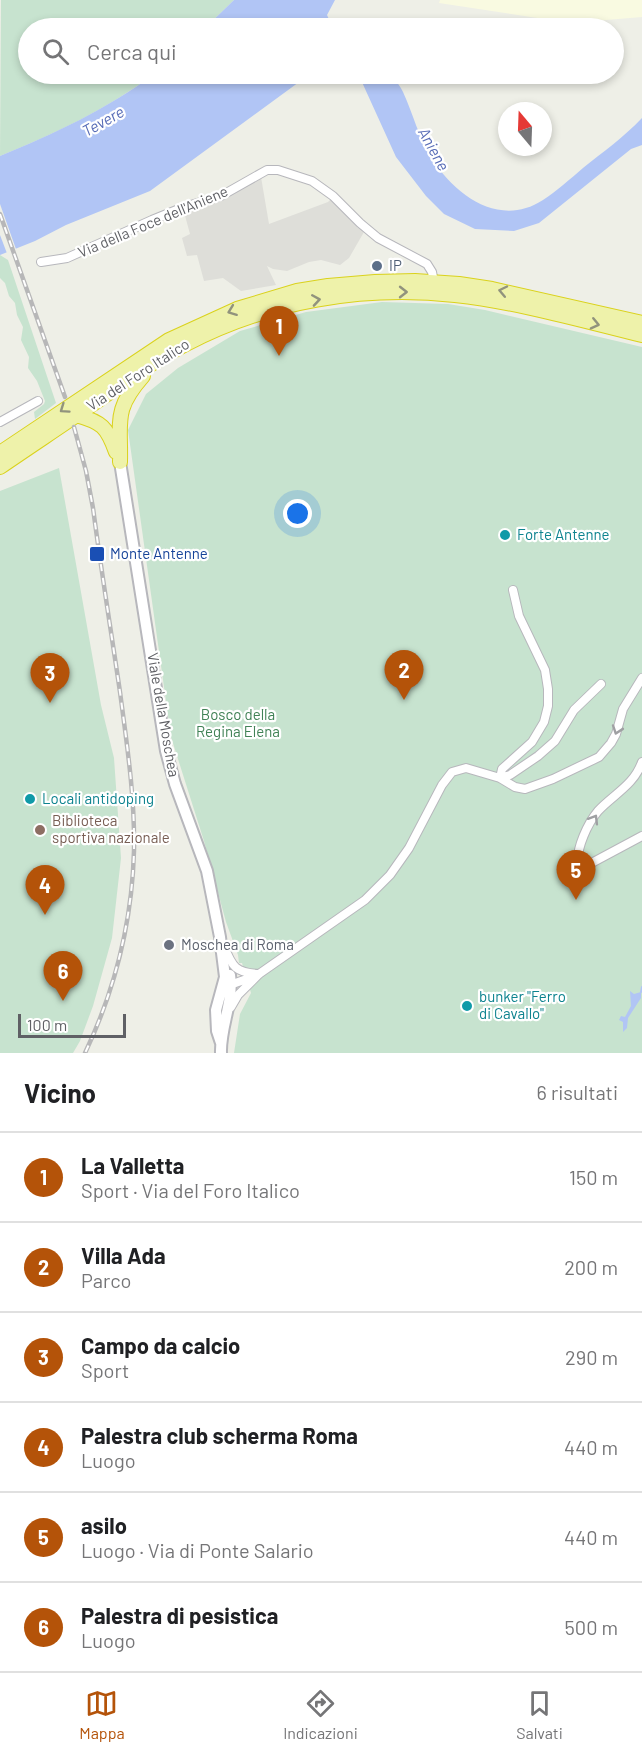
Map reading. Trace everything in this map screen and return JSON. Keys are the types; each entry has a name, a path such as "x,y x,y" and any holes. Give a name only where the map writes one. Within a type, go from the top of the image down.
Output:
{"highway":[{"name":"Via del Foro Italico","path":"0,453 152,350 202,323 279,296 328,286 396,281 434,282 492,289 642,323"},
{"name":"Via del Foro Italico","path":"0,466 155,362 204,335 265,312 318,299 378,293 436,293 485,300 642,335"},
{"path":"120,462 118,424 121,410 134,386 155,362"},
{"path":"76,415 94,420 103,426 111,437 120,462"}],"street":[{"name":"Via della Foce dell'Aniene","path":"41,262 67,258 184,207 221,196 267,170 278,170 312,182 333,196 378,238 429,266 434,282"},
{"path":"0,422 38,401"},
{"name":"Viale della Moschea","path":"120,462 166,751 207,871 225,963 227,1016 221,1048"},
{"path":"500,778 502,769 532,742 544,722 548,706 545,670 519,616 513,590"},
{"path":"227,1016 234,999 259,974 365,900 390,875 409,848 442,785 452,772 466,768 500,778 515,788 531,788 589,764 599,758 611,743 623,709 642,678"},
{"path":"500,778 510,775 555,741 574,710 601,684"},
{"path":"642,762 633,779 596,814 581,844 578,864 586,866 642,836"},
{"path":"220,937 234,967 245,974 259,974"},
{"path":"226,987 259,974"},
{"name":"Viale della Moschea","path":"221,1048 216,1010 226,987"}],"shaded area":[{"path":"440,0 642,0 642,17 537,18 439,3"},
{"path":"261,177 269,224 328,202 332,198 364,232 349,258 340,265 321,260 287,271 267,266 276,285 241,291 223,278 204,281 197,255 187,256 182,238 190,234 184,212"}],"green space":[{"path":"1,0 234,0 215,18 18,18 18,84 140,84 80,120 0,156"},
{"path":"0,255 8,260 56,403 35,419 34,412 45,401 37,381 28,368 29,357 21,340 23,327 17,315 15,303 0,278"},
{"name":"Bosco della Regina Elena","path":"382,302 448,304 485,310 642,347 642,1053 234,1053 240,1014 251,993 226,922 204,841 171,737 128,430 146,394 178,368 240,331 306,312"},
{"path":"59,468 101,705 114,758 121,858 112,938 93,1006 73,1053 0,1053 0,491"}],"water":[{"path":"234,0 335,0 327,15 328,18 215,18"},
{"name":"Tevere","path":"140,84 296,84 150,191 0,255 0,156 80,120"},
{"path":"363,84 398,84 423,143 442,173 466,196 480,204 511,211 527,208 543,200 628,132 642,118 642,145 631,149 539,223 514,231 475,229 444,214 426,196 396,157"},
{"path":"630,991 634,994 641,992 641,998 628,1018 627,1028 623,1032 623,1022 619,1020 621,1016 625,1017 631,1006"}],"pier":[{"path":"0,204 17,252 8,256 0,235"}],"waterway":[{"path":"641,992 642,987"}],"railway":[{"path":"0,214 65,397"},
{"path":"74,427 93,508 125,732 134,831 133,877 126,929 105,1005 85,1053"}],"place":[{"name":"IP","path":"377,266"},
{"name":"La Valletta","path":"279,356"},
{"name":"Forte Antenne","path":"505,535"},
{"name":"Monte Antenne","path":"97,554"},
{"name":"Villa Ada","path":"404,700"},
{"name":"Campo da calcio","path":"50,703"},
{"name":"Locali antidoping","path":"30,799"},
{"name":"Biblioteca sportiva nazionale","path":"40,830"},
{"name":"asilo","path":"576,900"},
{"name":"Palestra club scherma Roma","path":"45,915"},
{"name":"Moschea di Roma","path":"169,945"},
{"name":"Palestra di pesistica","path":"63,1001"},
{"name":"bunker \"Ferro di Cavallo\"","path":"467,1006"}],"water label":[{"name":"Aniene","path":"434,149"}]}
